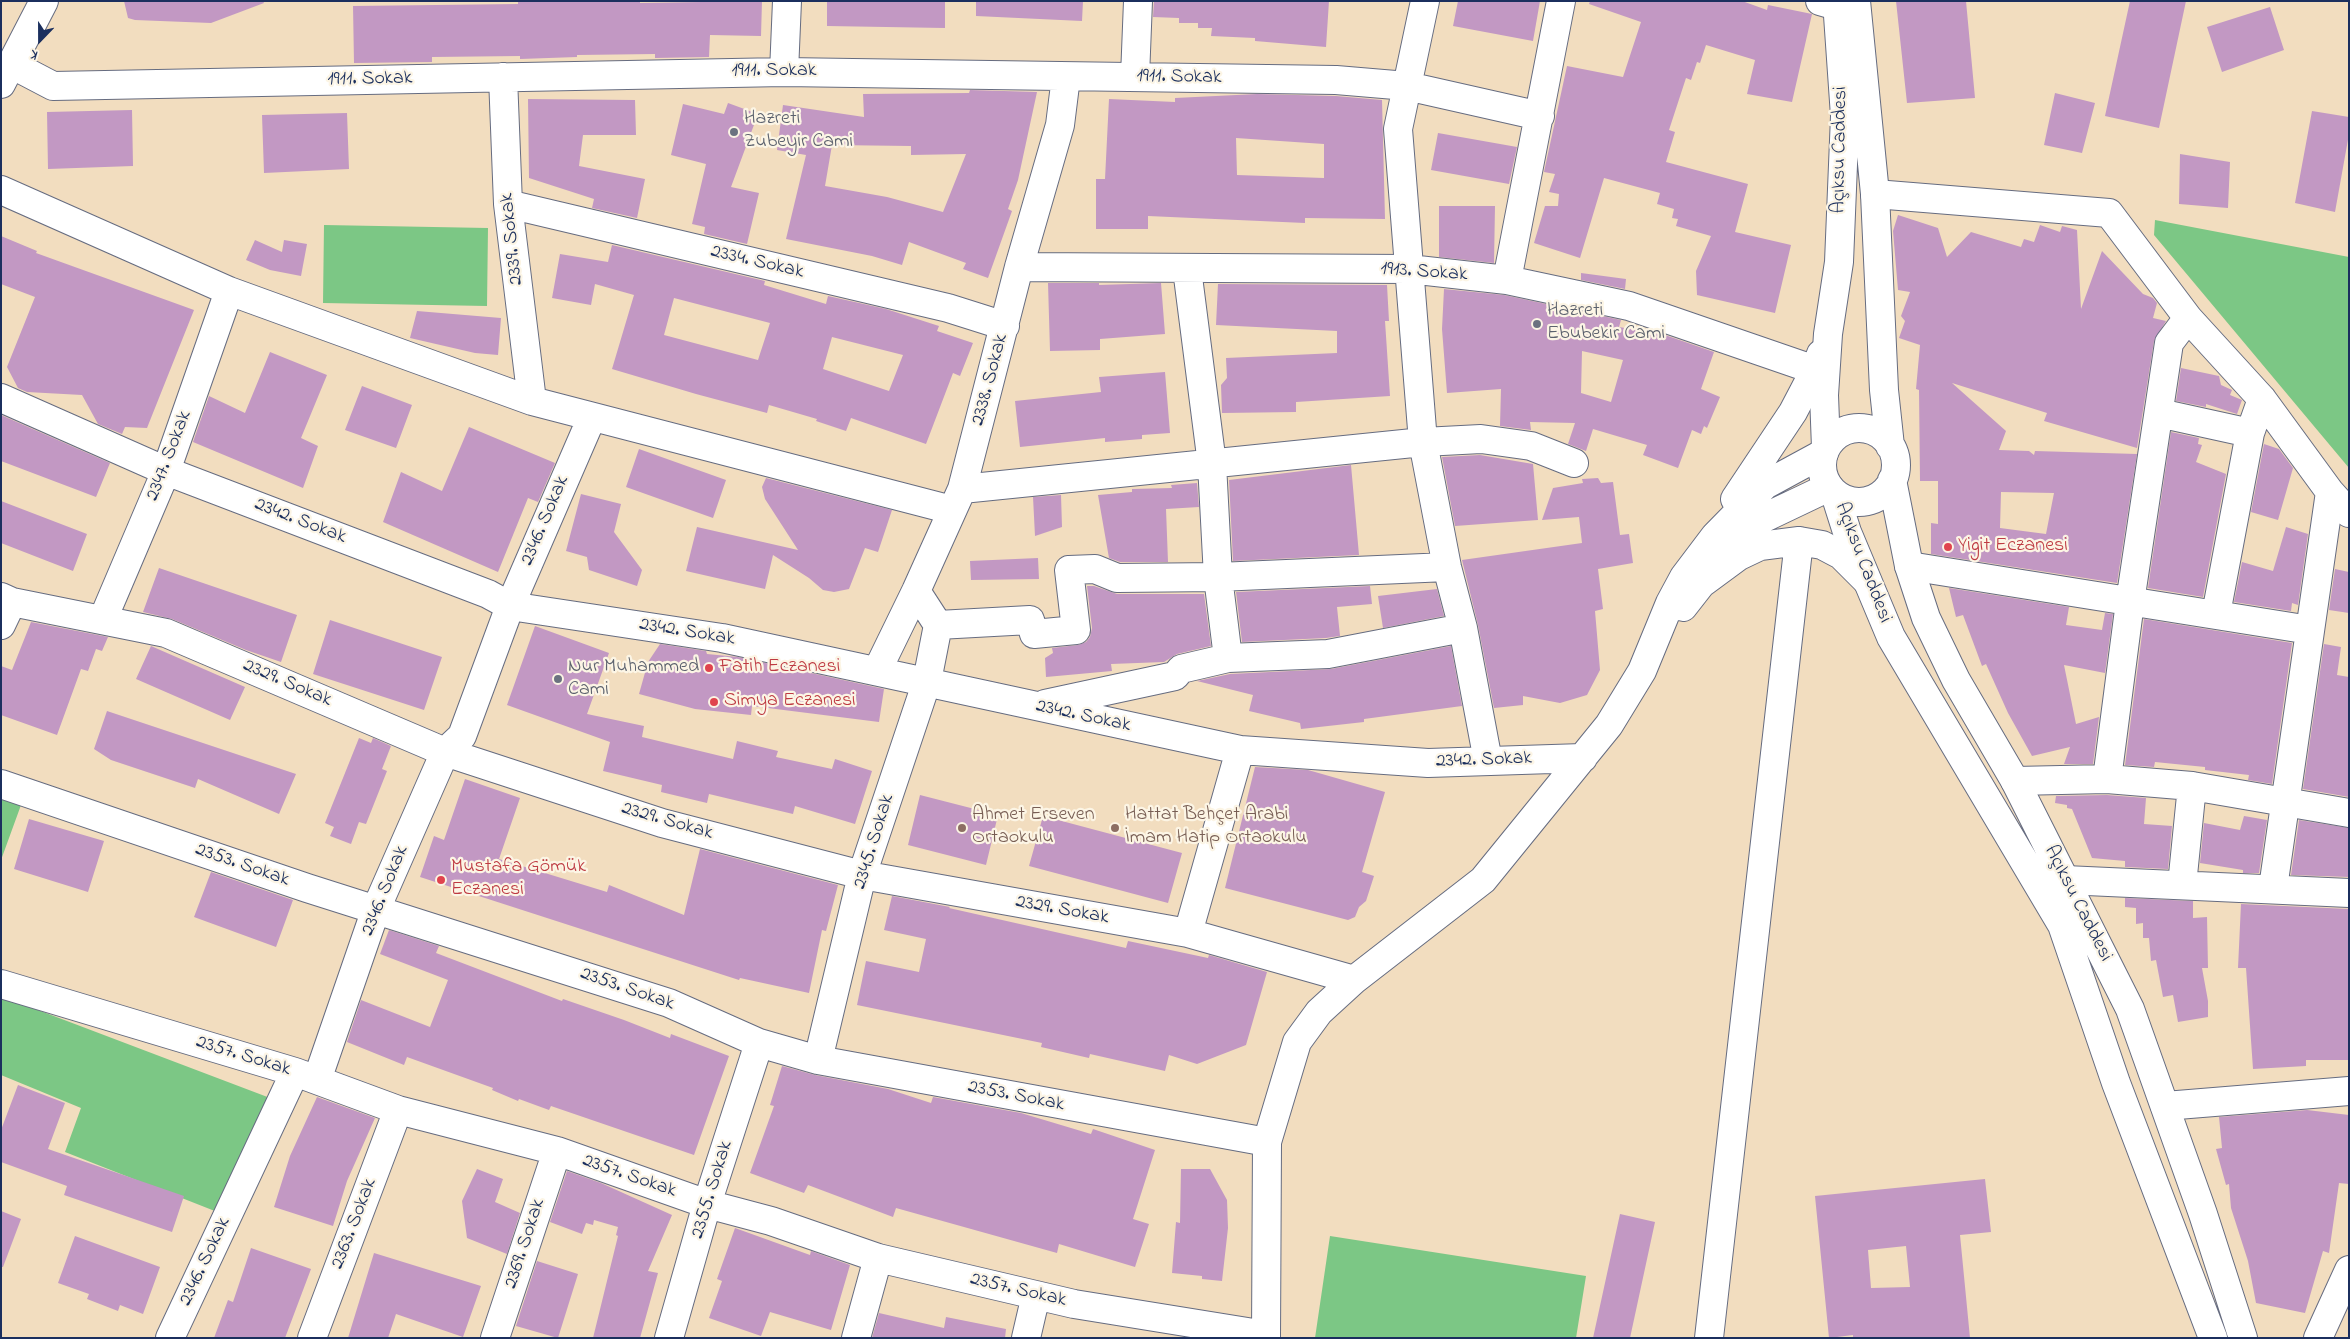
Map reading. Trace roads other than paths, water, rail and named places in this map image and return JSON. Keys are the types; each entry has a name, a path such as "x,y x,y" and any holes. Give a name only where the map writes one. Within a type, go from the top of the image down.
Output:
{"street":[{"path":"6,74 44,1"},
{"path":"784,72 787,1"},
{"path":"1135,77 1138,1"},
{"path":"1425,1 1398,129 1423,442 1447,567 1463,628 1488,761"},
{"path":"1507,280 1562,1"},
{"name":"Açıksu Caddesi","path":"1838,2 1875,194 1884,390 1890,446"},
{"name":"Açıksu Caddesi","path":"1825,450 1824,395 1828,334 1839,262 1845,116 1838,2"},
{"name":"1911. Sokak","path":"6,74 53,86 784,72 1336,80 1407,86 1540,116"},
{"name":"2338. Sokak","path":"877,671 916,592 957,500 1060,125 1066,76"},
{"name":"2339. Sokak","path":"503,77 508,204 532,400"},
{"path":"1,190 229,290 532,400 592,417 957,500 1212,464 1423,442 1489,440 1532,446 1574,463"},
{"path":"1875,194 2109,213 2188,318 2262,399 2330,492 2349,513"},
{"name":"2334. Sokak","path":"508,204 948,308 1005,326"},
{"name":"1913. Sokak","path":"1020,267 1409,269 1507,280 1629,306 1815,370"},
{"path":"1187,269 1212,464 1218,577 1228,658"},
{"name":"2347. Sokak","path":"103,619 166,471 229,290"},
{"path":"2107,779 2130,602 2169,343 2188,318"},
{"path":"1715,536 1742,487 1793,412 1815,370 1828,334"},
{"name":"2342. Sokak","path":"1,398 166,471 488,594 510,606 722,638 927,681 1034,707 1240,750 1428,763 1583,758"},
{"path":"2216,614 2250,432 2262,399"},
{"path":"2159,413 2250,432"},
{"name":"2346. Sokak","path":"170,1338 295,1072 317,1080 376,909 445,752 462,736 510,606 592,417"},
{"path":"1642,671 1670,603 1684,577 1715,536 1765,485 1825,450 1834,437 1844,431 1857,428 1879,434 1890,446 1896,464 1892,480 1881,495 1870,500 1859,502 1846,500 1832,490 1822,472 1825,450"},
{"name":"Açıksu Caddesi","path":"1892,480 1908,566 1926,618 1956,680 2016,781 2130,1009 2204,1214 2243,1338"},
{"path":"1684,577 1717,545 1744,528 1832,490"},
{"name":"Açıksu Caddesi","path":"1832,490 1847,532 1891,637 2062,925 2116,1083 2213,1338"},
{"path":"2273,888 2330,492"},
{"path":"1709,1338 1799,541"},
{"path":"1266,1337 1267,1142 1297,1042 1319,1012 1354,980 1484,880 1609,725 1685,603 1716,570 1760,546 1799,541 1822,545 1841,556 1867,581"},
{"path":"1908,566 2310,630"},
{"path":"916,592 938,625 1030,620 1034,634 1076,630 1069,570 1095,569 1118,578 1218,577 1447,567"},
{"name":"2329. Sokak","path":"5,608 103,619 166,633 445,752 662,823 862,875 1188,933 1354,980"},
{"name":"2345. Sokak","path":"818,1060 862,875 927,681 938,625"},
{"path":"1034,707 1175,676 1181,669 1228,658 1328,654 1463,628"},
{"path":"1188,933 1240,750"},
{"path":"2016,781 2107,779 2192,786 2349,813"},
{"name":"2353. Sokak","path":"1,784 307,888 669,1003 759,1043 818,1060 1267,1142"},
{"path":"2182,885 2192,786"},
{"path":"2065,880 2273,888 2349,893"},
{"name":"2357. Sokak","path":"1,984 295,1072 398,1110 557,1151 707,1204 771,1221 878,1258 1074,1304 1266,1337"},
{"name":"2355. Sokak","path":"670,1338 707,1204 759,1043"},
{"path":"2165,1106 2349,1091"},
{"name":"2363. Sokak","path":"312,1338 398,1110"},
{"name":"2369. Sokak","path":"495,1338 557,1151"},
{"path":"856,1338 878,1258"},
{"path":"2318,1338 2349,1270"},
{"path":"1026,1338 1036,1295"}],"place":[{"name":"Hazreti Zubeyir Cami","path":"734,132"},
{"name":"Hazreti Ebubekir Cami","path":"1537,324"},
{"name":"Yigit Eczanesi","path":"1948,547"},
{"name":"Fatih Eczanesi","path":"709,668"},
{"name":"Nur Muhammed Cami","path":"558,679"},
{"name":"Simya Eczanesi","path":"714,702"},
{"name":"Ahmet Erseven Ortaokulu","path":"962,828"},
{"name":"Hattat Behçet Arabi İmam Hatip Ortaokulu","path":"1115,828"},
{"name":"Mustafa Gömük Eczanesi","path":"441,880"}]}
